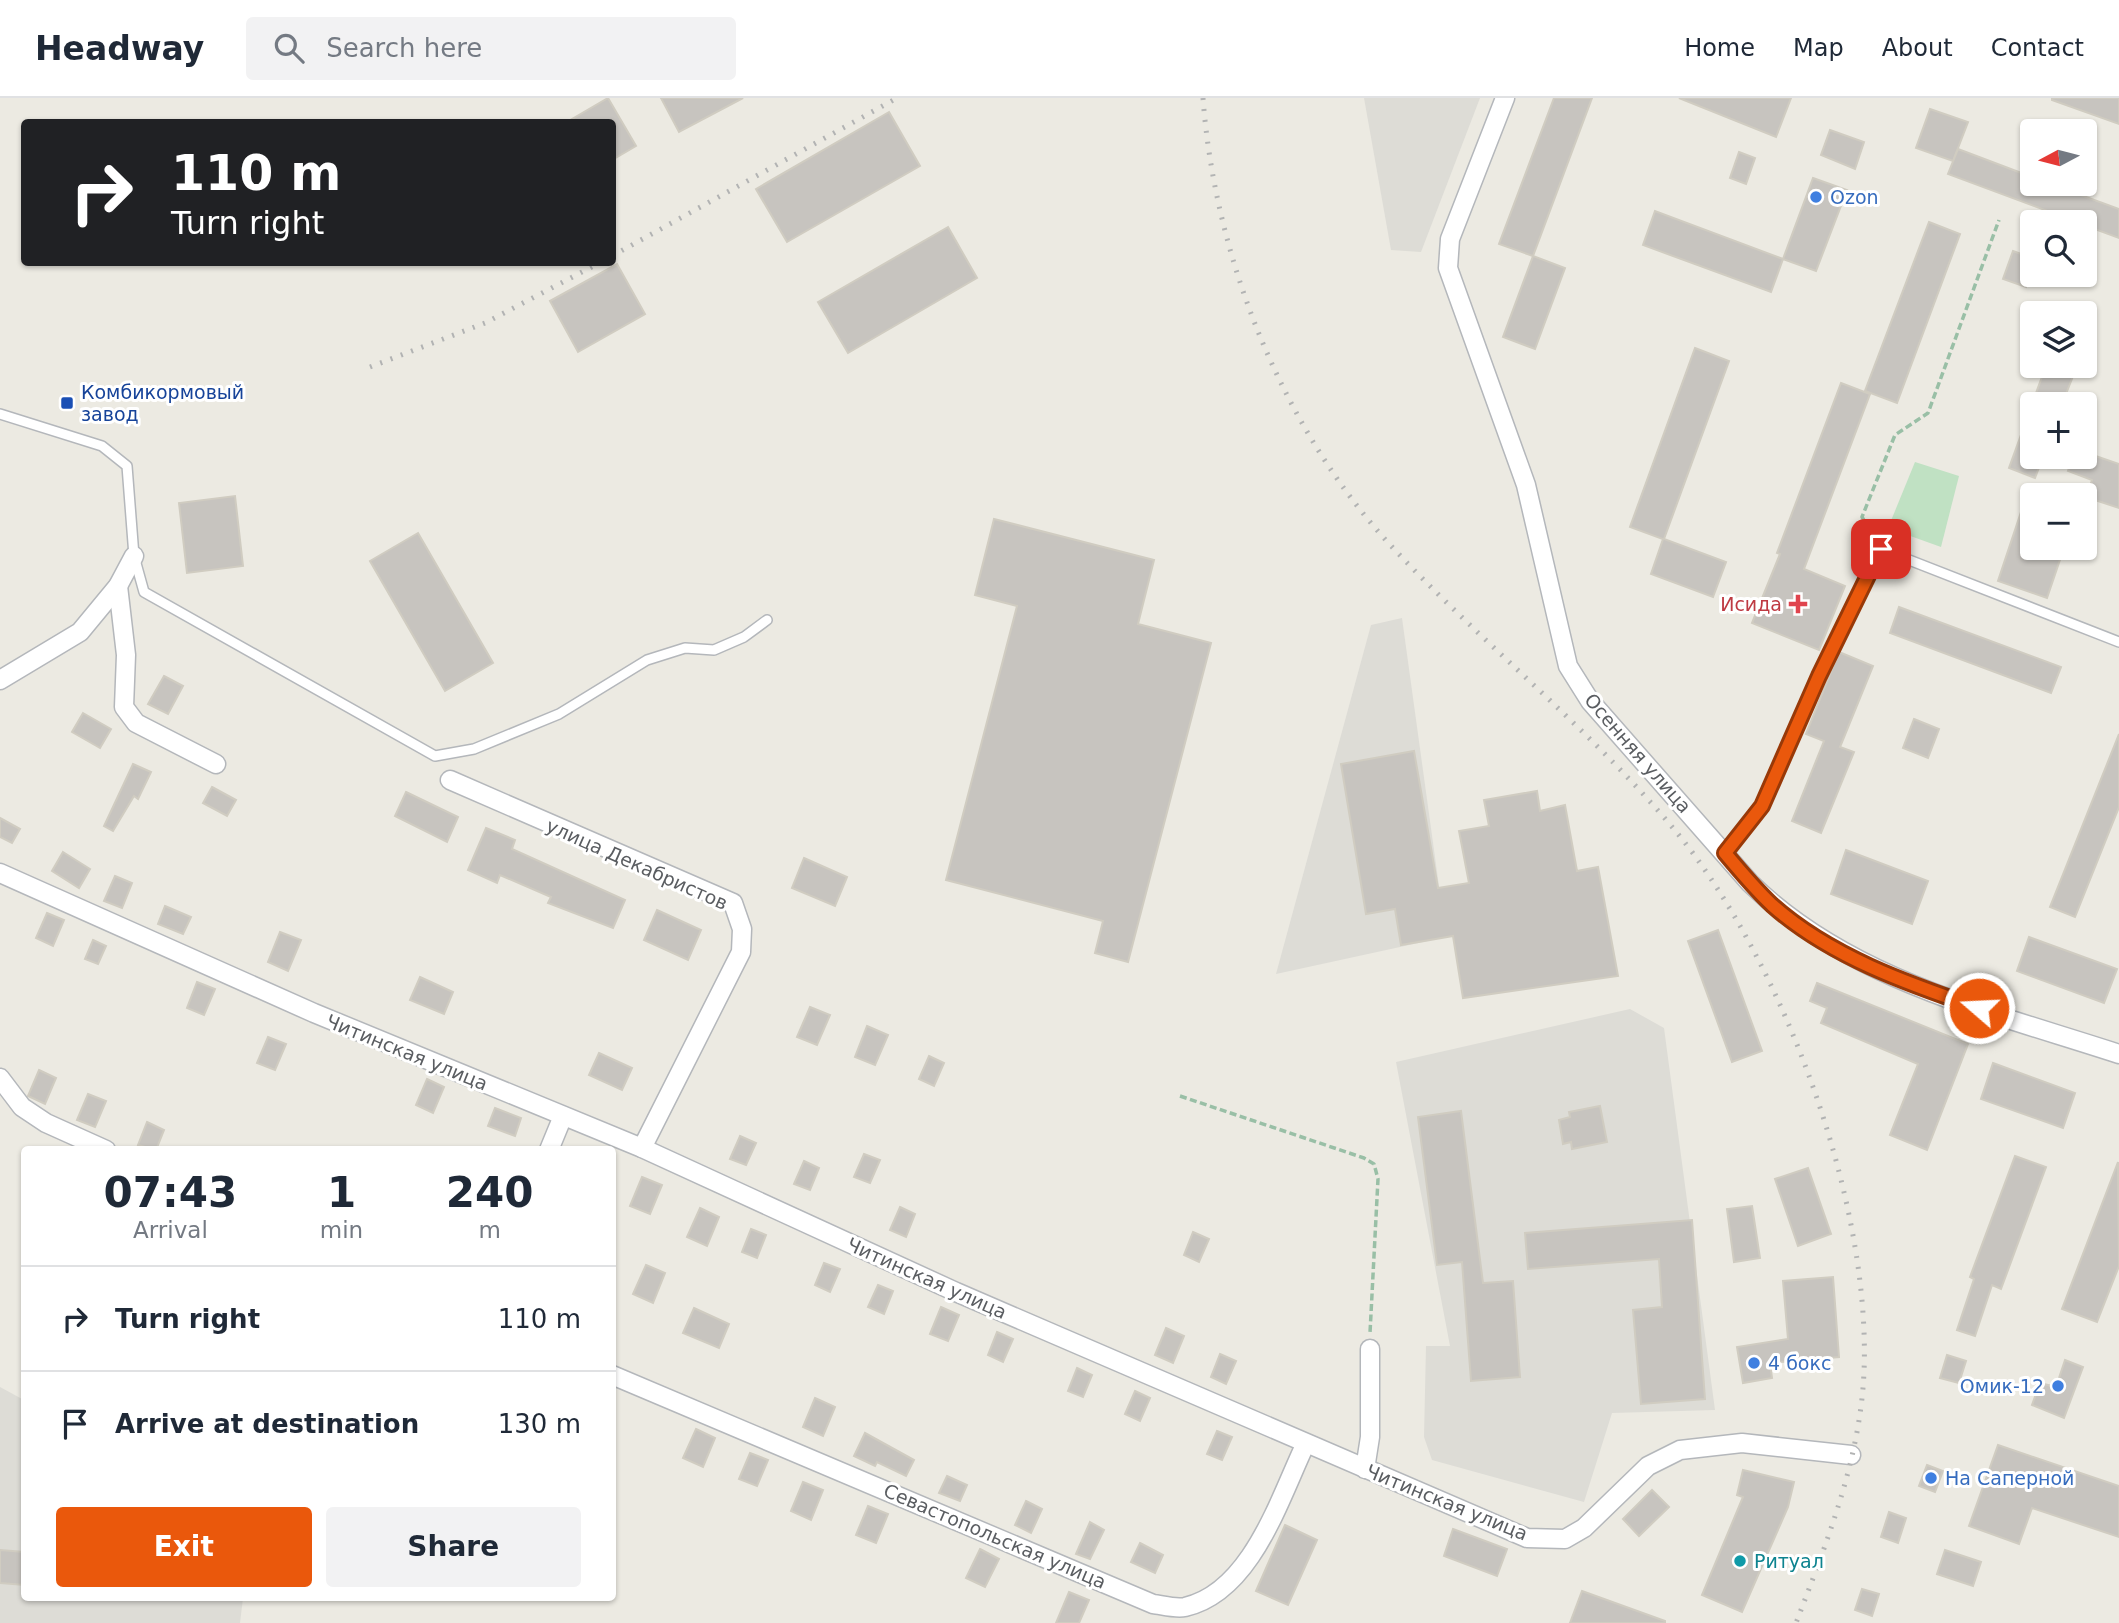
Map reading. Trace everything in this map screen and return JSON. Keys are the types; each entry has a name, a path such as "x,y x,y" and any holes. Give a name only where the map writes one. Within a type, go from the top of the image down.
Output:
{"street":[{"name":"Осенняя улица","path":"1505,98 1450,239 1448,268 1526,485 1568,666 1590,701 1774,906 1862,963 1926,990 2119,1054"},
{"path":"0,680 80,632 118,586 134,556"},
{"path":"118,586 126,654 124,707 136,723 216,764"},
{"name":"улица Декабристов","path":"450,780 733,903 742,929 741,952 642,1148"},
{"name":"Читинская улица","path":"0,873 314,1013 642,1148 956,1292 1527,1538 1565,1539 1584,1528 1648,1466 1680,1450 1742,1443 1852,1455"},
{"path":"0,1078 22,1107 46,1123 97,1146"},
{"path":"551,1146 563,1116"},
{"path":"1364,1469 1370,1437 1370,1349"},
{"name":"Севастопольская улица","path":"616,1377 1153,1604 1182,1608 1212,1596 1233,1581 1266,1530 1304,1444"}],"lane":[{"path":"0,414 102,446 127,466 134,556 144,592 435,756 486,744 559,714 647,660 685,648 714,650 744,637 767,620"},
{"path":"1725,853 1762,806 1819,676 1881,549 2119,642"}],"path":[{"path":"1881,549 1862,517 1895,435 1928,413 1999,220"},
{"path":"1180,1096 1364,1158 1374,1164 1378,1179 1371,1273 1370,1349"}],"shaded area":[{"path":"1364,98 1480,98 1421,252 1391,250"},
{"path":"1402,618 1446,937 1276,974 1371,625"},
{"path":"1630,1009 1664,1028 1715,1410 1612,1413 1584,1502 1432,1460 1424,1437 1426,1346 1450,1346 1396,1062"},
{"path":"0,1387 21,1398 21,1601 243,1601 240,1623 0,1623"}],"green space":[{"path":"1915,462 1959,476 1941,547 1888,528"}],"building":[{"path":"608,98 636,146 616,158 616,119 572,119"},
{"path":"661,98 743,98 679,132"},
{"path":"1554,98 1592,98 1533,256 1499,244"},
{"path":"1679,98 1791,98 1776,137"},
{"path":"2119,98 2119,124 2052,100"},
{"path":"1930,109 1968,122 1953,161 1916,148"},
{"path":"889,112 920,166 787,242 756,189"},
{"path":"1830,130 1864,142 1855,169 1821,155"},
{"path":"1958,149 2020,172 2020,196 2084,196 2119,209 2119,238 2097,230 2097,210 2045,210 1948,174"},
{"path":"1739,152 1755,158 1746,184 1730,178"},
{"path":"1813,178 1847,190 1816,271 1783,259"},
{"path":"1655,211 1783,259 1771,292 1643,245"},
{"path":"1929,222 1960,234 1897,403 1865,391"},
{"path":"948,227 977,278 848,353 818,302"},
{"path":"2013,251 2020,254 2020,285 2003,279"},
{"path":"1533,256 1565,268 1535,349 1503,337"},
{"path":"616,265 645,314 578,352 550,301"},
{"path":"1695,348 1729,361 1664,539 1726,562 1713,597 1651,574 1663,539 1630,527"},
{"path":"2042,378 2072,378 2067,392 2036,392"},
{"path":"1841,383 1870,394 1804,569 1845,586 1819,650 1752,623 1780,554 1777,553"},
{"path":"2020,438 2020,469 2038,469 2035,478 2009,468"},
{"path":"2097,456 2119,464 2119,508 2097,501 2097,483 2091,483 2092,480 2068,471 2097,469"},
{"path":"235,496 243,566 187,573 179,503"},
{"path":"2020,515 2020,560 2060,560 2047,598 1998,581"},
{"path":"994,519 1154,560 1138,624 1211,643 1128,962 1095,953 1103,921 946,880 1017,606 975,595"},
{"path":"418,533 493,663 445,691 370,561"},
{"path":"1899,607 2061,667 2051,693 1890,633"},
{"path":"1839,652 1873,666 1840,747 1854,752 1821,833 1792,821 1824,741 1806,734"},
{"path":"164,676 183,686 168,714 148,704"},
{"path":"83,713 111,729 100,748 72,732"},
{"path":"1914,719 1939,729 1928,758 1903,748"},
{"path":"2119,734 2119,807 2075,917 2050,907"},
{"path":"1414,751 1438,888 1469,883 1459,831 1489,826 1484,800 1537,791 1540,811 1565,805 1577,871 1598,867 1618,976 1463,998 1453,936 1401,945 1395,909 1366,914 1341,764"},
{"path":"133,764 151,772 138,799 134,796 113,831 104,826"},
{"path":"212,787 236,800 227,816 203,803"},
{"path":"406,792 458,817 447,842 395,816"},
{"path":"0,818 20,829 12,843 0,837"},
{"path":"486,828 515,840 512,849 625,900 613,928 548,903 551,897 500,875 497,883 468,870"},
{"path":"1846,850 1928,881 1912,924 1831,894"},
{"path":"63,852 90,869 79,888 52,871"},
{"path":"804,858 847,877 835,906 792,888"},
{"path":"115,876 132,883 122,908 104,901"},
{"path":"165,906 191,917 183,934 158,924"},
{"path":"657,910 701,930 688,960 644,940"},
{"path":"47,913 64,920 53,946 36,938"},
{"path":"1718,930 1762,1051 1732,1062 1688,941"},
{"path":"280,932 301,940 288,971 268,962"},
{"path":"2029,937 2117,969 2104,1003 2017,971"},
{"path":"93,940 106,946 98,964 85,959"},
{"path":"420,977 453,992 444,1014 410,1000"},
{"path":"197,982 215,989 204,1015 187,1008"},
{"path":"1817,983 1968,1044 1927,1150 1890,1135 1918,1064 1821,1023 1827,1008 1810,1001"},
{"path":"810,1007 830,1015 817,1045 797,1037"},
{"path":"867,1026 888,1035 875,1065 855,1057"},
{"path":"268,1037 286,1044 275,1070 257,1063"},
{"path":"599,1053 632,1068 622,1090 589,1075"},
{"path":"929,1056 944,1063 934,1086 919,1079"},
{"path":"1993,1063 2075,1093 2063,1128 1981,1099"},
{"path":"39,1070 56,1078 45,1104 28,1096"},
{"path":"427,1079 444,1087 433,1113 416,1105"},
{"path":"88,1094 106,1101 95,1127 77,1120"},
{"path":"1600,1106 1607,1142 1572,1149 1571,1142 1563,1144 1559,1120 1570,1117 1569,1112"},
{"path":"495,1108 521,1118 515,1136 488,1126"},
{"path":"1461,1111 1483,1283 1513,1281 1520,1377 1471,1381 1462,1262 1437,1265 1418,1117"},
{"path":"147,1122 164,1130 158,1146 138,1145"},
{"path":"740,1136 756,1143 746,1165 730,1159"},
{"path":"864,1154 880,1160 870,1183 854,1177"},
{"path":"2015,1156 2046,1167 2001,1289 1992,1285 1975,1336 1957,1330 1974,1279 1970,1277"},
{"path":"804,1161 819,1168 810,1190 794,1184"},
{"path":"2118,1162 2119,1266 2097,1322 2062,1309"},
{"path":"1808,1168 1831,1234 1798,1246 1775,1179"},
{"path":"642,1177 662,1185 650,1214 630,1206"},
{"path":"1752,1206 1760,1258 1734,1262 1727,1209"},
{"path":"900,1207 915,1214 906,1237 890,1230"},
{"path":"700,1208 719,1217 707,1246 687,1237"},
{"path":"1692,1220 1705,1399 1641,1404 1633,1310 1662,1307 1659,1259 1528,1269 1525,1233"},
{"path":"751,1229 766,1235 757,1258 742,1252"},
{"path":"1193,1232 1209,1239 1199,1262 1184,1255"},
{"path":"824,1263 840,1269 830,1292 815,1285"},
{"path":"646,1265 665,1273 653,1303 633,1294"},
{"path":"1833,1277 1839,1357 1770,1363 1772,1378 1743,1383 1737,1347 1788,1339 1783,1281"},
{"path":"878,1285 893,1291 884,1314 868,1307"},
{"path":"941,1307 959,1315 948,1341 930,1334"},
{"path":"694,1308 729,1324 719,1348 683,1333"},
{"path":"1166,1328 1184,1336 1173,1363 1155,1355"},
{"path":"997,1332 1013,1339 1003,1362 988,1355"},
{"path":"1220,1354 1236,1361 1226,1384 1211,1377"},
{"path":"1947,1355 1966,1361 1959,1383 1940,1378"},
{"name":"Омик-12","path":"2065,1360 2083,1367 2064,1418 2032,1405 2040,1383 2056,1387"},
{"path":"1077,1368 1092,1375 1083,1397 1068,1391"},
{"path":"1135,1391 1150,1398 1140,1421 1125,1414"},
{"path":"815,1398 835,1407 823,1436 803,1427"},
{"path":"696,1429 715,1438 703,1467 683,1458"},
{"path":"1217,1431 1232,1437 1222,1460 1207,1454"},
{"path":"865,1433 914,1460 906,1476 877,1462 875,1466 854,1456"},
{"path":"1998,1445 2119,1486 2119,1537 2032,1508 2019,1544 1969,1526"},
{"path":"750,1453 768,1460 757,1486 739,1479"},
{"name":"На Саперной","path":"1927,1465 1943,1471 1935,1492 1919,1486"},
{"name":"Ритуал","path":"1743,1470 1794,1482 1788,1507 1742,1612 1702,1595 1743,1497 1737,1495"},
{"path":"947,1476 967,1485 960,1501 939,1493"},
{"path":"803,1482 823,1490 811,1520 791,1511"},
{"path":"1652,1490 1669,1507 1639,1536 1623,1519"},
{"path":"1026,1501 1042,1509 1031,1533 1015,1525"},
{"path":"868,1506 888,1514 876,1543 856,1535"},
{"path":"1889,1512 1906,1518 1898,1543 1881,1537"},
{"path":"1090,1522 1104,1530 1090,1559 1076,1554"},
{"path":"1285,1525 1317,1540 1288,1605 1256,1591"},
{"path":"1453,1529 1507,1549 1497,1576 1444,1556"},
{"path":"1140,1543 1163,1555 1155,1573 1131,1562"},
{"path":"980,1549 999,1559 985,1587 966,1578"},
{"path":"0,1550 21,1552 21,1585 0,1583"},
{"path":"1945,1550 1981,1562 1973,1586 1937,1574"},
{"path":"1862,1589 1879,1594 1872,1616 1855,1610"},
{"path":"1582,1591 1665,1621 1665,1623 1570,1623"},
{"path":"1069,1592 1089,1600 1079,1623 1056,1623"}],"railway":[{"path":"616,254 897,98"},
{"path":"1203,98 1210,159 1222,220 1239,280 1261,340 1288,397 1319,451 1354,502 1394,549 1606,755 1673,828 1714,883 1751,947 1786,1017 1815,1092 1838,1169 1855,1246 1863,1319 1863,1388 1854,1449 1838,1508 1796,1623"},
{"path":"370,367 485,323 593,266"}],"place":[{"name":"Ozon","path":"1816,197"},
{"name":"Комбикормовый завод","path":"67,403"},
{"name":"Исида","path":"1798,604"},
{"name":"4 бокс","path":"1754,1363"},
{"name":"Омик-12","path":"2058,1386"},
{"name":"На Саперной","path":"1931,1478"},
{"name":"Ритуал","path":"1740,1561"}],"route":[{"path":"1881,549 1819,676 1762,806 1725,853 1774,906 1824,940 1862,963 1926,990 1979,1008"}]}
